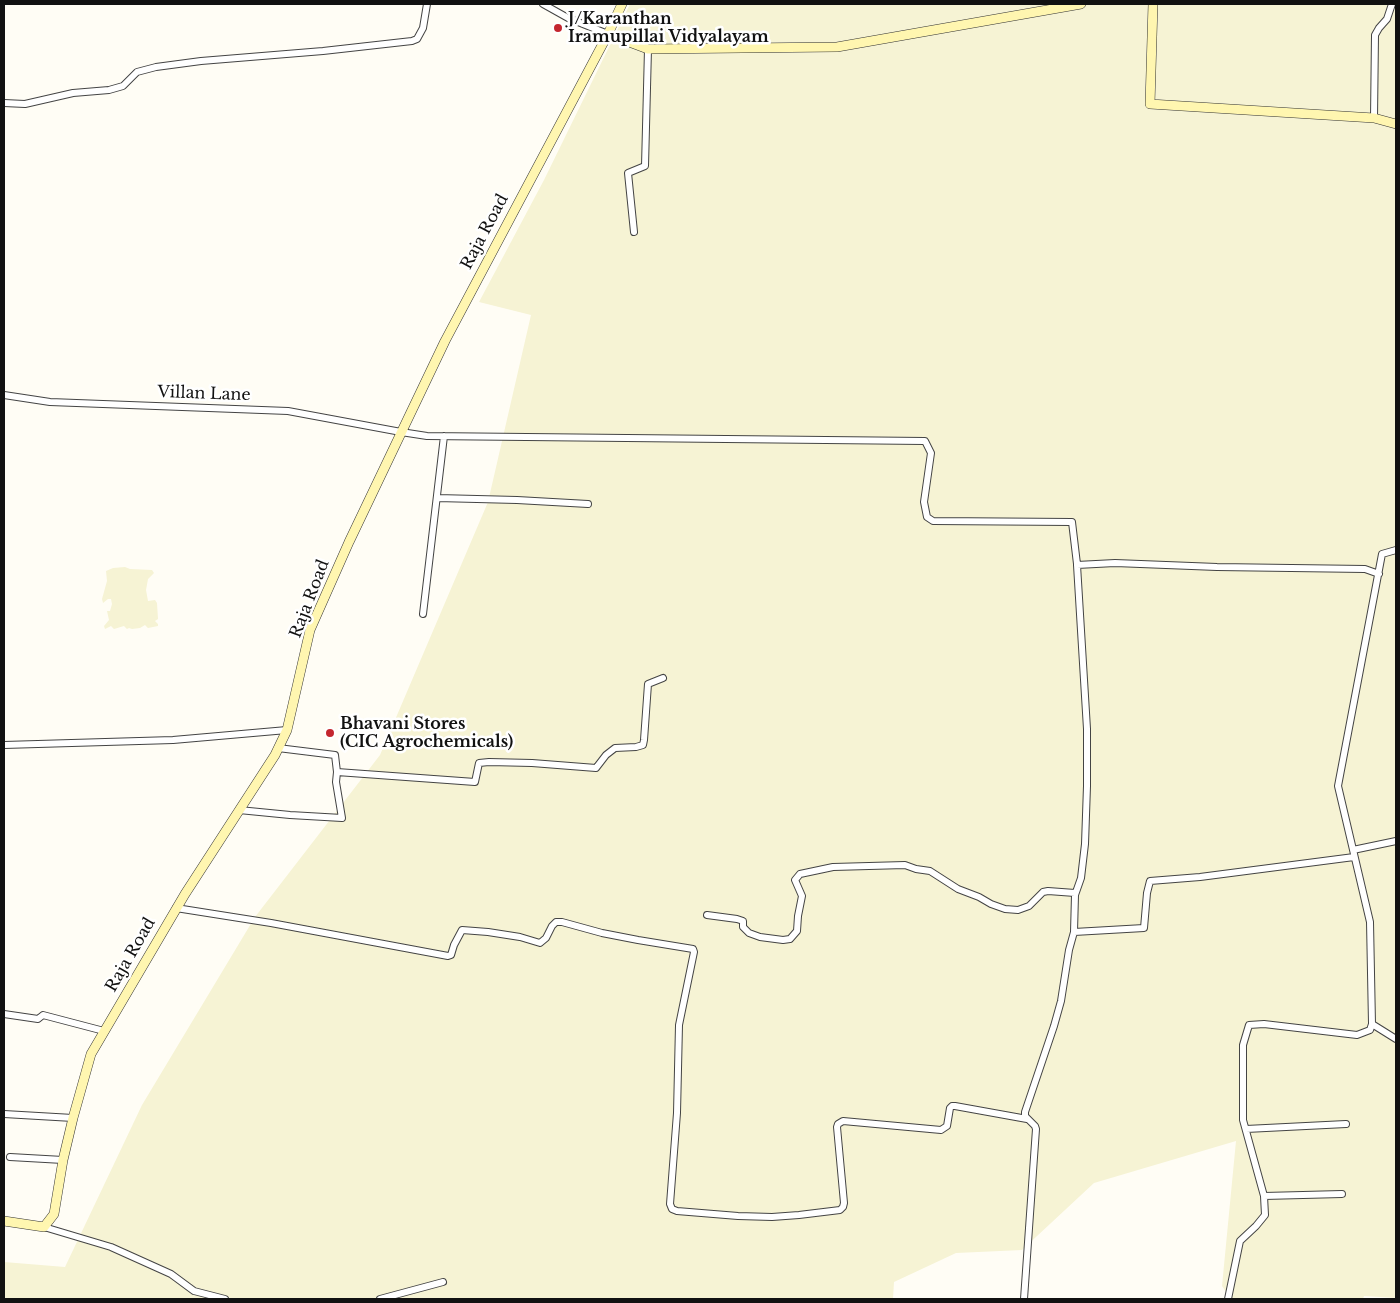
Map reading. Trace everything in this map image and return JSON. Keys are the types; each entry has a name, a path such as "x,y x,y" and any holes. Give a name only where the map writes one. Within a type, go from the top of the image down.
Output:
{"street":[{"path":"4,103 25,104 73,93 109,90 123,86 138,72 156,67 412,41 417,39 423,28 427,4"},
{"path":"543,4 568,18 648,49 837,47 1081,4"},
{"name":"Raja Road","path":"44,1227 54,1214 63,1160 91,1054 176,908 288,730 310,630 349,542 445,341 608,34 622,4"},
{"path":"1153,4 1150,104 1374,118 1396,124"},
{"path":"1374,118 1375,35 1386,19 1392,4"},
{"path":"634,232 628,173 645,166 648,49"},
{"name":"Villan Lane","path":"4,395 50,402 288,411 427,436 925,441 930,453 924,502 927,517 934,521 1072,522 1077,564"},
{"path":"423,614 444,436"},
{"path":"437,498 588,504"},
{"path":"1228,1299 1240,1241 1265,1215 1264,1196 1243,1120 1243,1045 1249,1025 1264,1024 1357,1035 1370,1030 1372,1024 1370,922 1338,786 1382,554 1396,550"},
{"path":"1024,1299 1036,1129 1025,1116 1025,1112 1061,1002 1069,950 1074,932 1075,894 1081,878 1085,844 1088,786 1087,729 1077,564 1115,563 1216,567 1365,569 1379,574"},
{"path":"337,772 475,782 479,762 532,763 596,768 614,748 642,745 644,740 648,684 663,678"},
{"path":"4,745 173,740 288,730"},
{"path":"239,810 342,818 336,782 335,755 278,748"},
{"path":"1074,932 1144,928 1150,881 1200,877 1353,854 1396,841"},
{"path":"707,915 743,921 743,927 749,933 760,937 790,939 798,931 798,916 802,896 795,880 800,874 833,866 905,865 930,871 958,889 1005,909 1018,910 1028,906 1043,892 1075,894"},
{"path":"176,908 270,923 448,956 451,955 462,930 488,932 540,943 546,938 556,922 602,933 693,949 694,952 679,1025 677,1112 670,1204 672,1209 677,1211 772,1217 799,1216 840,1210 843,1208 844,1203 837,1127 843,1121 941,1130 947,1126 950,1108 955,1106 1027,1118"},
{"path":"4,1014 38,1019 43,1015 104,1031"},
{"path":"1372,1024 1396,1040"},
{"path":"4,1114 73,1118"},
{"path":"1246,1129 1346,1124"},
{"path":"10,1157 63,1160"},
{"path":"1264,1196 1342,1194"},
{"path":"4,1221 44,1227 111,1247 171,1274 194,1291 225,1299"},
{"path":"380,1299 444,1282"}],"shaded area":[{"path":"630,4 1396,4 1396,1298 1364,1296 1363,1299 1231,1299 1222,1286 1236,1141 1094,1183 1022,1250 956,1253 894,1282 893,1299 4,1299 4,1262 65,1267 142,1105 255,917 380,755 488,502 531,315 479,302 544,180"},
{"path":"125,567 152,570 154,573 148,579 146,590 148,601 155,600 157,603 158,619 155,621 158,626 148,628 145,625 140,628 127,629 124,626 114,629 111,626 105,629 104,626 109,620 107,611 110,611 112,604 111,599 103,603 102,599 107,581 106,571"}],"place":[{"name":"J/Karanthan Iramupillai Vidyalayam","path":"558,28"},
{"name":"Bhavani Stores (CIC Agrochemicals)","path":"330,733"}]}
